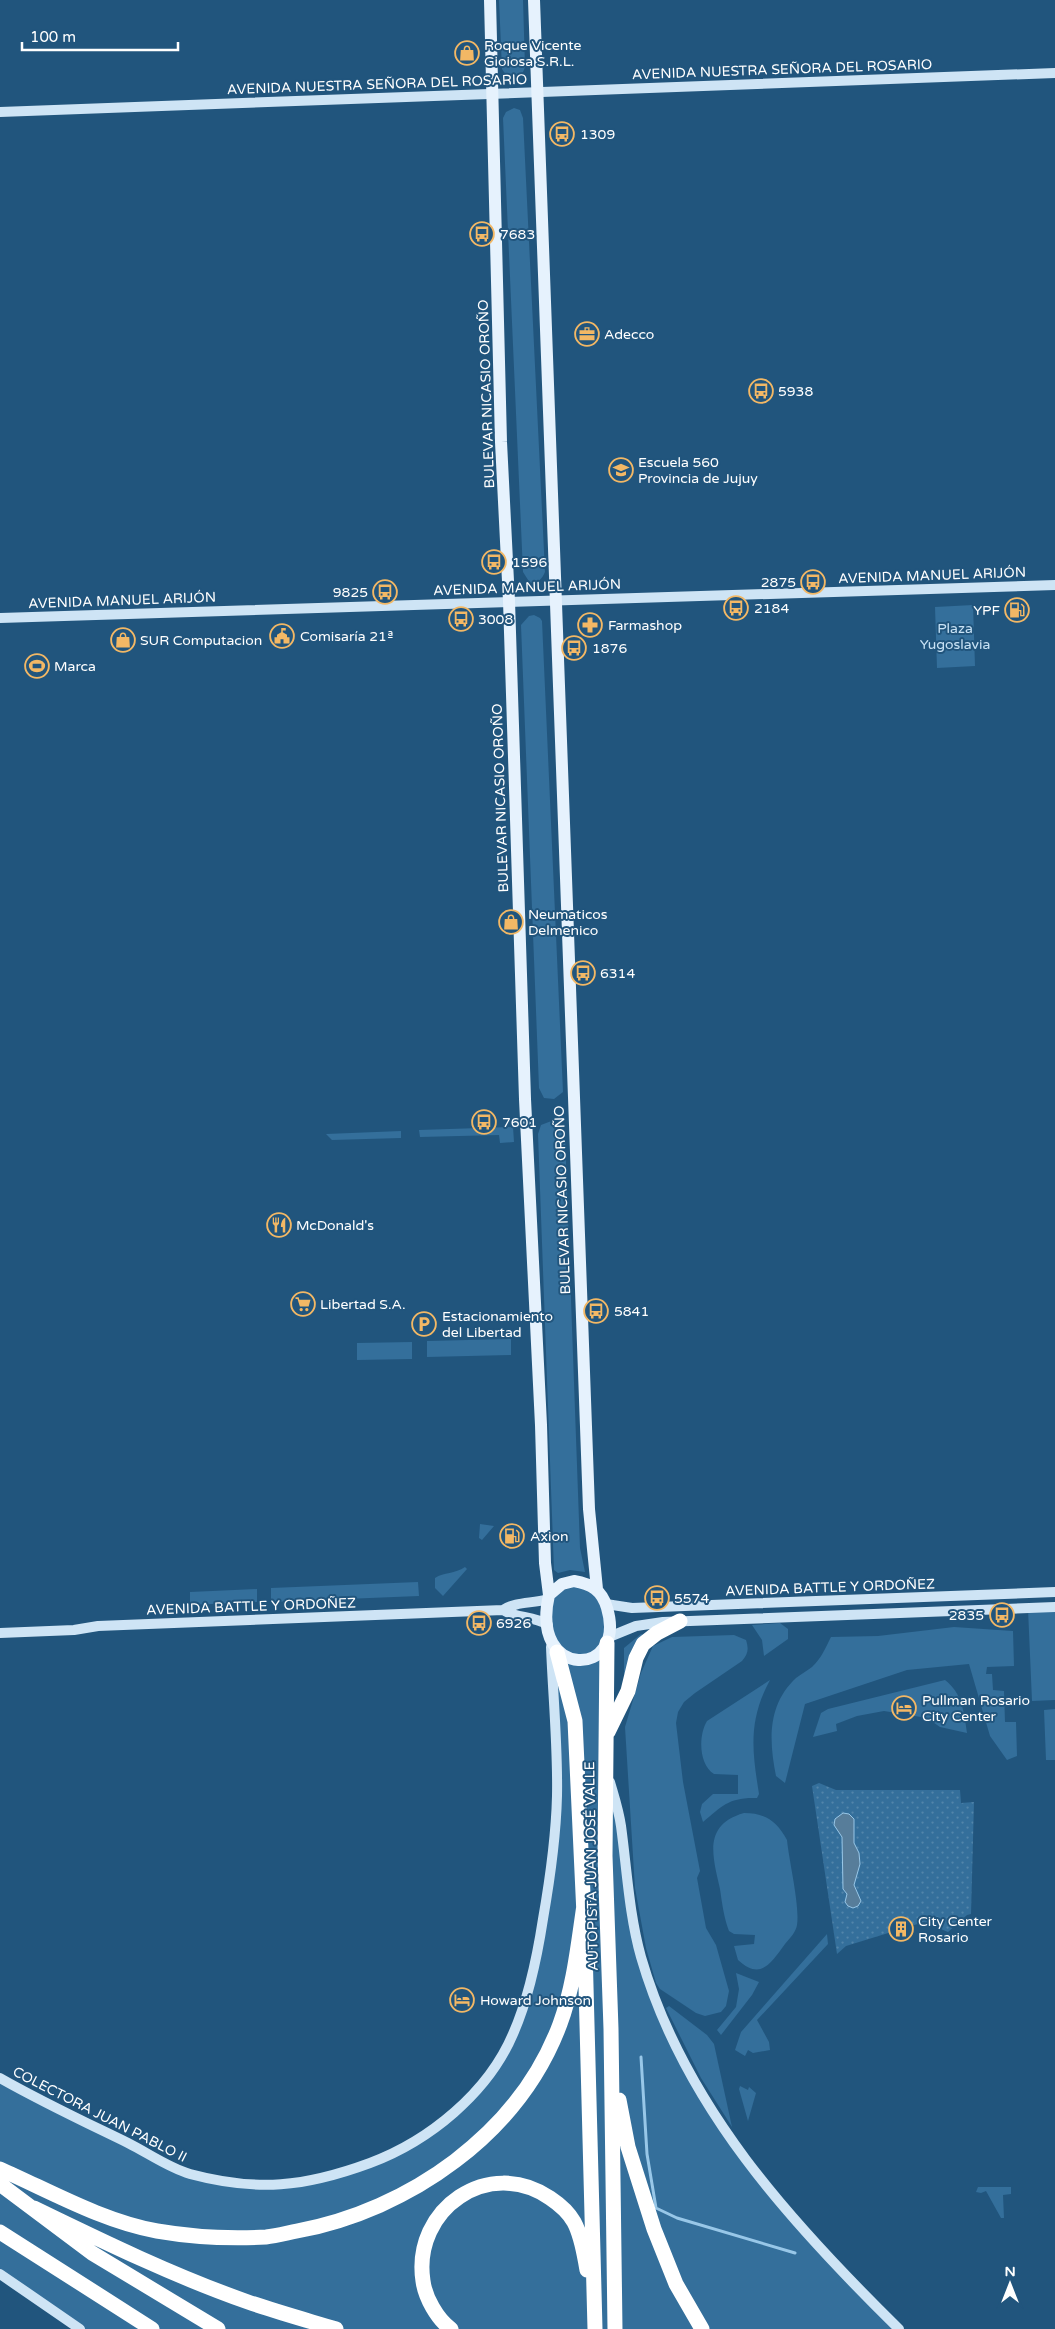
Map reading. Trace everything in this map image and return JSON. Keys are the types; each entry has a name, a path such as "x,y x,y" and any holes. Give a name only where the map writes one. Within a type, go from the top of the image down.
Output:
{"highway":[{"path":"606,1735 628,1691 636,1658 643,1644 657,1633 680,1621"},
{"name":"AUTOPISTA JUAN JOSÉ VALLE","path":"608,1640 605,1856 615,2329"},
{"name":"AUTOPISTA JUAN JOSÉ VALLE","path":"554,1647 575,1720 584,1905 595,2323"},
{"path":"0,2169 96,2213 155,2230 184,2234 212,2237 267,2237 323,2226 369,2211 414,2189 453,2163 489,2131 516,2101 541,2065 560,2024 574,1972 584,1905"},
{"path":"610,2029 621,2113 628,2147 654,2229 676,2284 702,2329"},
{"path":"451,2329 434,2310 424,2291 421,2270 422,2249 438,2215 462,2194 494,2183 523,2185 543,2193 559,2204 574,2221 581,2239 595,2323"},
{"path":"0,2184 92,2253 218,2329"},
{"path":"34,2208 179,2276 248,2302 336,2329"},
{"path":"0,2232 127,2315 152,2329"},
{"path":"127,2315 145,2329"}],"main road":[{"name":"BULEVAR NICASIO OROÑO","path":"490,0 501,442 509,601 525,1099 542,1425 544,1563 548,1597"},
{"name":"BULEVAR NICASIO OROÑO","path":"534,0 588,1509 596,1589"},
{"name":"AVENIDA NUESTRA SEÑORA DEL ROSARIO","path":"0,112 1055,73"},
{"name":"AVENIDA MANUEL ARIJÓN","path":"0,618 554,599 1055,585"},
{"path":"574,1581 587,1584 596,1589 606,1604 610,1624 608,1640 598,1654 585,1660 570,1659 554,1647 548,1625 548,1597 562,1584 574,1581"},
{"name":"AVENIDA BATTLE Y ORDOÑEZ","path":"606,1604 632,1608 1055,1592"},
{"name":"AVENIDA BATTLE Y ORDOÑEZ","path":"0,1633 74,1630 98,1626 503,1610 513,1604 539,1602 548,1597"},
{"name":"AVENIDA BATTLE Y ORDOÑEZ","path":"608,1640 636,1626 680,1621 1055,1607"},
{"name":"AVENIDA BATTLE Y ORDOÑEZ","path":"503,1610 513,1616 538,1619 548,1625"},
{"name":"COLECTORA JUAN PABLO II","path":"0,2078 187,2173 236,2184 288,2185 343,2173 393,2154 431,2131 466,2101 490,2074 513,2036 526,1999 537,1958 549,1882 557,1796 554,1647"},
{"path":"605,1760 620,1824 632,1916 641,1955 663,2019 693,2082 750,2166 803,2230 900,2329"},
{"path":"0,2274 80,2329"}],"green space":[{"path":"499,0 523,0 525,67 521,75 515,78 508,76 502,69"},
{"path":"514,108 520,110 523,118 545,572 539,580 530,583 523,572 503,118 506,112"},
{"name":"Plaza Yugoslavia","path":"973,605 975,666 937,668 935,607"},
{"path":"534,615 542,621 563,1092 554,1099 544,1098 539,1088 521,625 529,616"},
{"path":"554,1120 564,1128 565,1135 580,1548 585,1572 570,1570 558,1573 554,1570 538,1134 541,1125"},
{"path":"513,1127 514,1142 500,1143 499,1135 420,1137 419,1130"},
{"path":"401,1131 401,1138 332,1140 326,1134"},
{"path":"511,1339 511,1355 427,1357 427,1341"},
{"path":"412,1342 412,1359 357,1360 357,1343"},
{"path":"480,1524 494,1526 482,1540 479,1538"},
{"path":"465,1567 467,1569 443,1596 435,1588 435,1578"},
{"path":"574,1581 606,1604 606,1735 632,1916 663,2019 750,2166 899,2329 80,2329 0,2274 0,2078 187,2173 288,2185 393,2155 466,2101 513,2035 537,1958 557,1796 548,1599"},
{"path":"418,1582 419,1596 271,1602 271,1588"},
{"path":"257,1589 257,1602 190,1605 190,1592"},
{"path":"1055,1607 1055,1700 1032,1701 1028,1609"},
{"path":"780,1623 788,1629 788,1639 764,1656 762,1640 752,1625"},
{"path":"954,1627 1013,1631 1014,1666 987,1667 986,1674 992,1674 993,1690 1004,1691 1005,1722 1016,1722 1017,1756 1007,1760 990,1736 969,1664 907,1670 805,1704 785,1783 776,1776 772,1750 775,1712 787,1689 796,1678 812,1667 818,1660 831,1637 878,1636"},
{"path":"641,1634 643,1635 624,1675 624,1648"},
{"path":"734,1635 746,1640 748,1649 746,1656 742,1661 684,1702 678,1712 676,1723 683,1782 700,1871 697,1878 706,1928 716,1945 729,1991 726,2006 721,2012 705,2016 696,2013 660,1989 656,1983 646,1948 635,1888 625,1727 641,1673 653,1646 672,1637"},
{"path":"770,1680 758,1709 755,1722 754,1749 759,1794 757,1798 739,1799 727,1804 703,1822 700,1812 702,1804 713,1794 738,1794 738,1775 714,1774 705,1764 701,1742 704,1727 707,1721"},
{"path":"945,1680 959,1697 967,1733 940,1727 927,1718 884,1711 857,1716 836,1724 837,1731 813,1737 821,1713 828,1709"},
{"path":"1055,1709 1055,1760 1046,1760 1044,1710"},
{"path":"819,1783 836,1790 960,1790 961,1803 974,1802 971,1914 967,1915 948,1932 924,1922 846,1946 837,1954 812,1786"},
{"path":"744,1813 751,1813 770,1819 783,1833 787,1840 796,1895 798,1917 794,1933 770,1963 759,1969 746,1966 738,1960 734,1946 754,1944 755,1935 734,1934 729,1931 723,1910 713,1854 716,1834 722,1825 731,1818"},
{"path":"827,1934 828,1944 757,2020 769,2042 770,2050 753,2053 748,2050 745,2056 735,2050 741,2032"},
{"path":"736,1973 759,1982 752,1995 721,2035 717,2030 736,2007 739,1989"},
{"path":"669,2006 707,2035 714,2044 732,2127 701,2078 666,2008"},
{"path":"740,2086 748,2090 749,2087 756,2093 748,2121 739,2089"},
{"path":"978,2187 1011,2187 1011,2194 1003,2195 1004,2218 1001,2218 986,2191 976,2192"}],"shaded area":[{"path":"843,1813 849,1814 854,1819 854,1843 859,1853 860,1864 854,1885 861,1901 858,1906 853,1908 845,1902 847,1894 843,1889 842,1837 834,1825 835,1819"}],"waterway":[{"path":"641,2057 647,2154 656,2208 677,2218 795,2253"}],"place":[{"name":"Roque Vicente Gioiosa S.R.L.","path":"467,53"},
{"name":"1309","path":"562,134"},
{"name":"7683","path":"482,234"},
{"name":"Adecco","path":"587,334"},
{"name":"5938","path":"761,391"},
{"name":"Escuela 560 Provincia de Jujuy","path":"621,470"},
{"name":"1596","path":"494,562"},
{"name":"2875","path":"813,582"},
{"name":"9825","path":"385,592"},
{"name":"2184","path":"736,608"},
{"name":"YPF","path":"1017,610"},
{"name":"3008","path":"461,619"},
{"name":"Farmashop","path":"590,625"},
{"name":"Comisaría 21ª","path":"282,636"},
{"name":"SUR Computacion","path":"123,640"},
{"name":"1876","path":"574,648"},
{"name":"Marca","path":"37,666"},
{"name":"Neumaticos Delmenico","path":"511,922"},
{"name":"6314","path":"583,973"},
{"name":"7601","path":"484,1122"},
{"name":"McDonald's","path":"279,1225"},
{"name":"Libertad S.A.","path":"303,1304"},
{"name":"5841","path":"596,1311"},
{"name":"Estacionamiento del Libertad","path":"424,1324"},
{"name":"Axion","path":"512,1536"},
{"name":"5574","path":"657,1598"},
{"name":"2835","path":"1002,1615"},
{"name":"6926","path":"479,1623"},
{"name":"Pullman Rosario City Center","path":"904,1708"},
{"name":"City Center Rosario","path":"901,1929"},
{"name":"Howard Johnson","path":"462,2000"}]}
